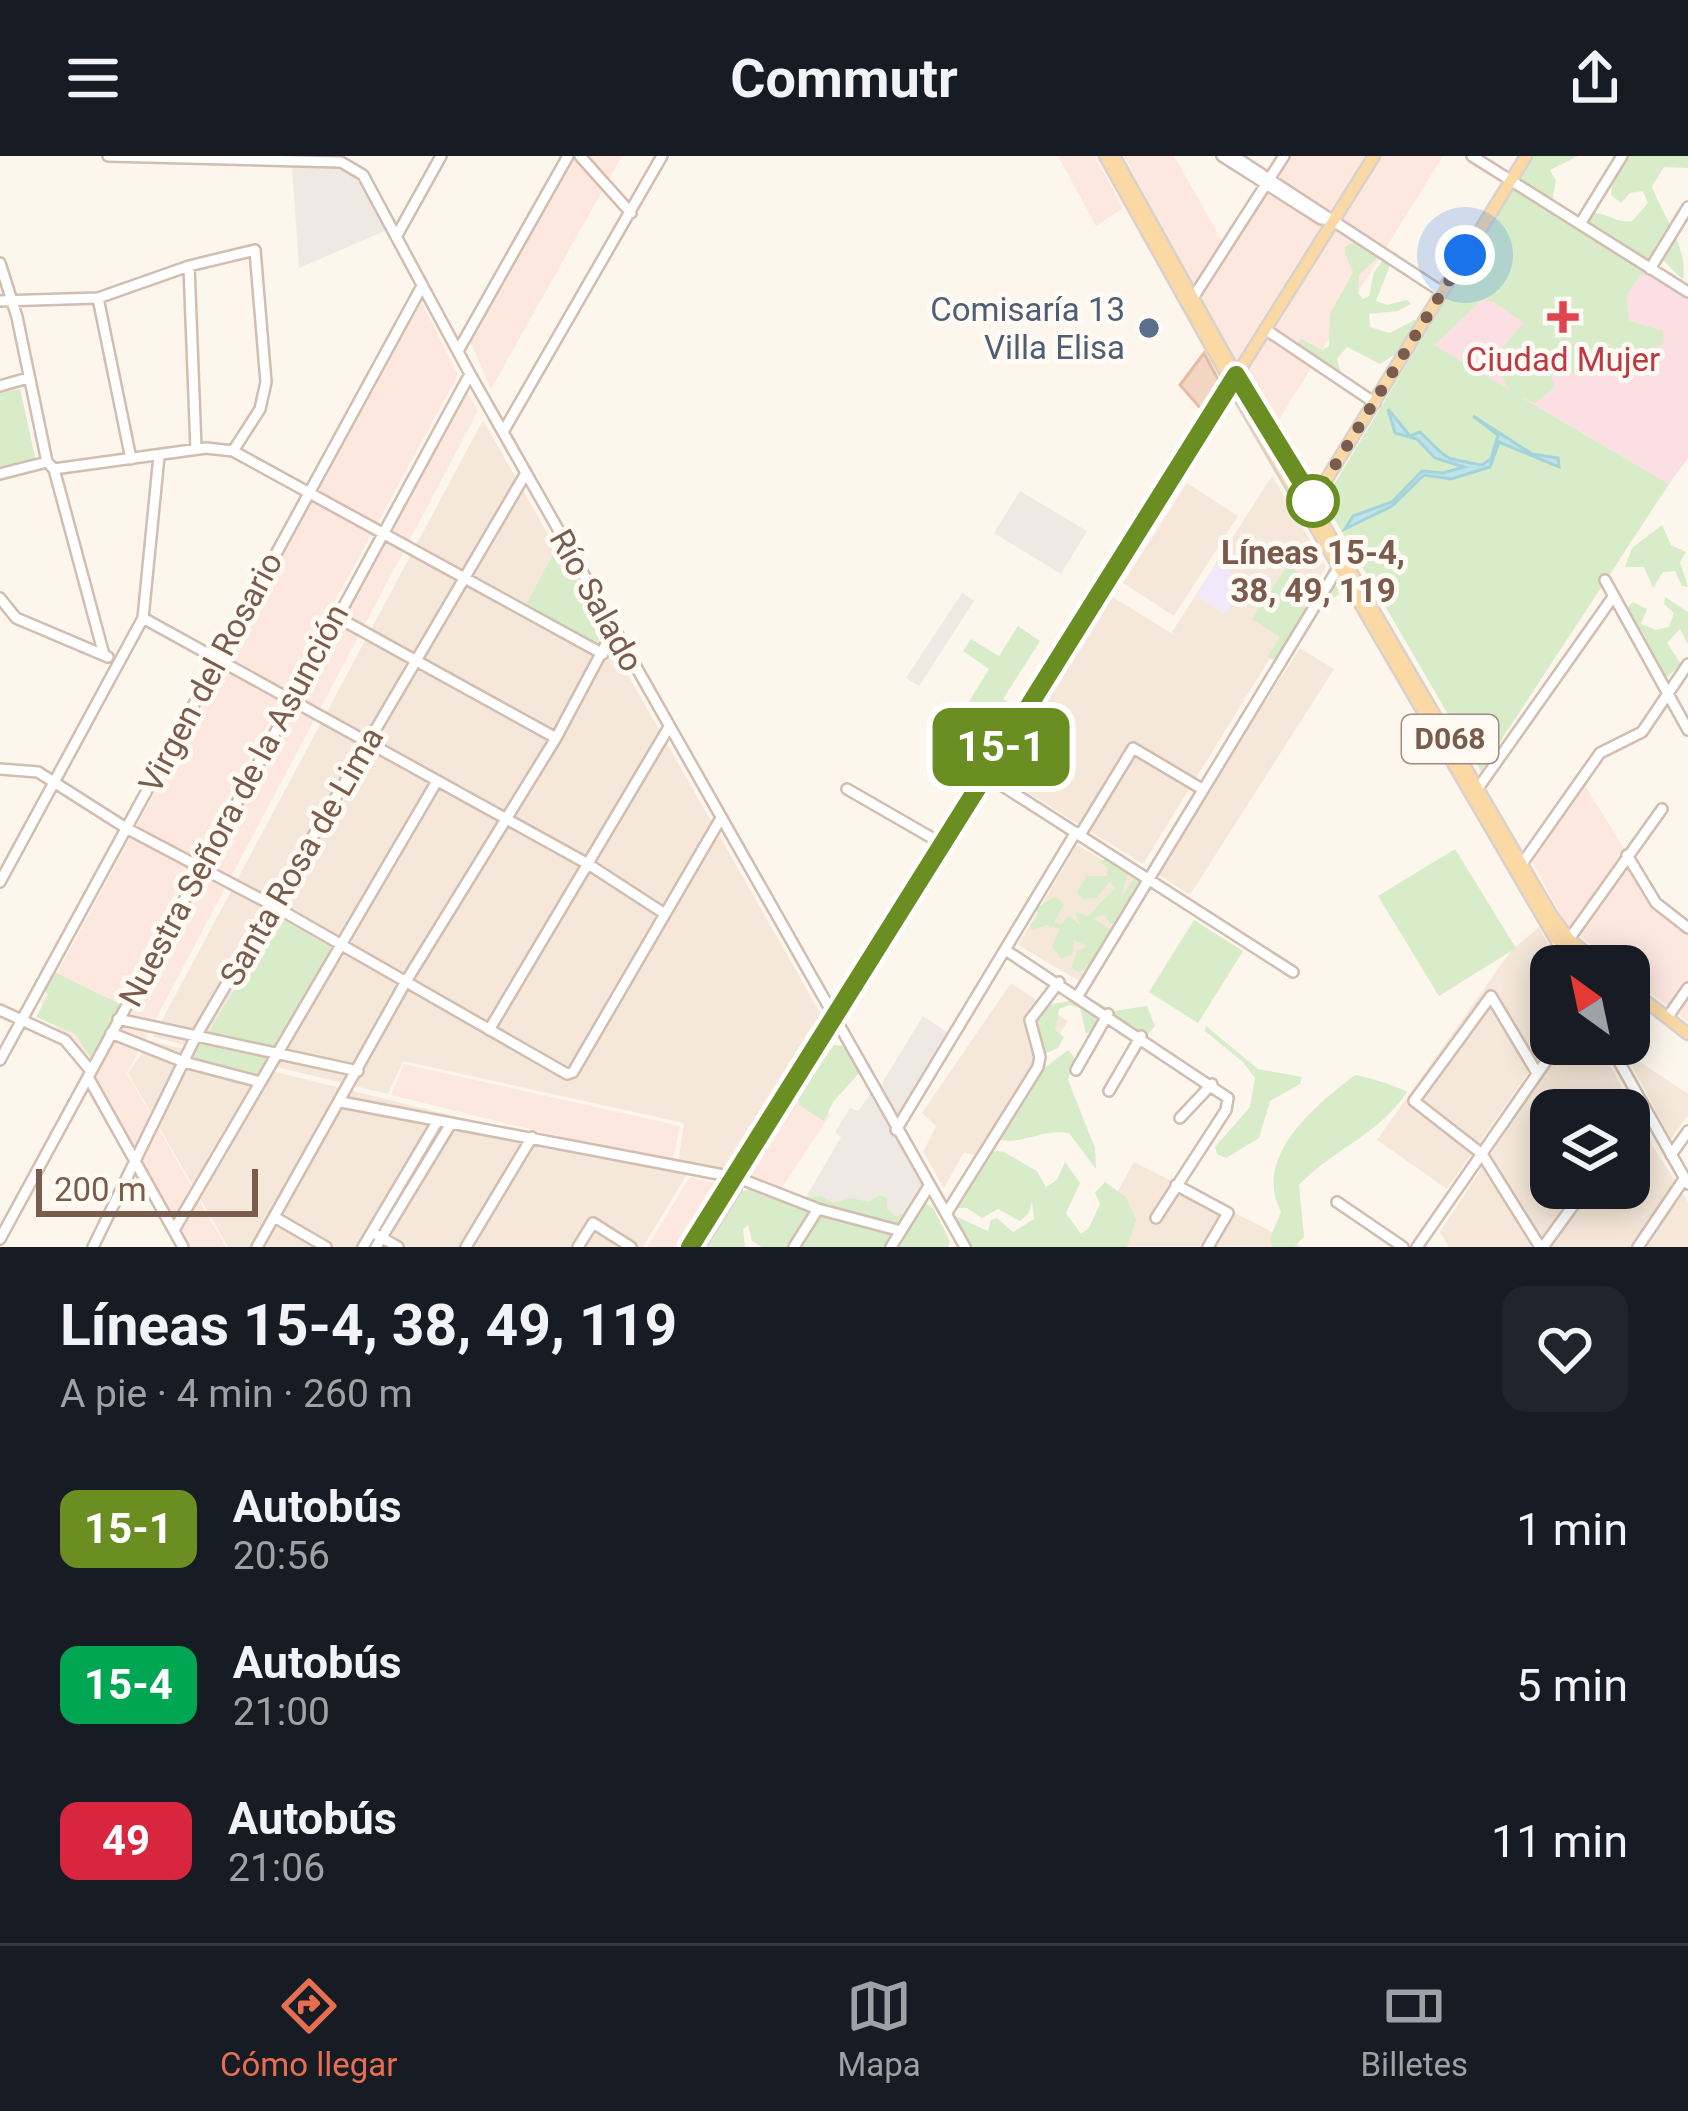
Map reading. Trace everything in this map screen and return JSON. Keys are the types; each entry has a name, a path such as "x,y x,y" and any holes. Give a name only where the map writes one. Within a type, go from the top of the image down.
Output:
{"main road":[{"path":"690,1247 1235,380 1330,220 1375,156"},
{"path":"1311,505 1526,156"},
{"name":"D068","path":"1115,160 1235,380 1566,945"},
{"name":"D068","path":"1562,941 1568,945"},
{"path":"1650,1005 1688,1039"},
{"path":"1650,1013 1688,1039"},
{"path":"699,1247 737,1178"}],"street":[{"name":"Río Salado","path":"108,156 353,166 370,186 470,374 965,1247"},
{"path":"396,237 441,156"},
{"path":"458,351 568,156"},
{"path":"580,156 631,213"},
{"path":"503,432 662,156"},
{"path":"1222,156 1442,292"},
{"path":"1234,156 1267,182"},
{"path":"1191,302 1284,156"},
{"path":"1472,156 1688,292"},
{"path":"1580,224 1622,156"},
{"path":"1650,268 1688,207"},
{"path":"6,301 98,298 189,266 249,251 258,254 264,396 233,451"},
{"path":"0,263 6,301 104,655"},
{"path":"189,266 196,449"},
{"name":"Virgen del Rosario","path":"0,1060 422,286"},
{"path":"98,298 131,459"},
{"path":"1265,328 1375,403"},
{"name":"Nuestra Señora de la Asunción","path":"0,1239 470,374"},
{"path":"0,386 28,378"},
{"path":"0,474 196,449 233,451 603,654"},
{"path":"0,882 143,618 159,456"},
{"name":"Santa Rosa de Lima","path":"93,1247 196,1036 526,473"},
{"path":"1079,994 1342,560"},
{"path":"1605,580 1688,730"},
{"path":"1476,792 1613,597"},
{"path":"0,598 16,617 118,662"},
{"path":"335,616 556,738"},
{"path":"143,618 588,864 664,914"},
{"path":"257,1247 405,983 556,738 614,629"},
{"path":"1519,868 1600,753 1642,732 1688,664"},
{"path":"489,1030 669,727"},
{"path":"896,1130 1133,748 1202,789"},
{"path":"0,770 28,769 53,782 126,828 272,905 560,1072 573,1072 721,818"},
{"path":"987,776 1292,972"},
{"path":"174,1230 436,781"},
{"path":"847,789 944,845"},
{"path":"1563,945 1662,809"},
{"path":"1627,855 1656,903 1688,928"},
{"path":"1007,950 1212,1084 1229,1102 1156,1218"},
{"path":"946,1214 1038,1066 1030,1020 1059,982"},
{"path":"1667,1018 1688,988"},
{"path":"1537,1073 1495,998 1486,999 1414,1101 1482,1154 1542,1247 1570,1209"},
{"path":"0,1010 65,1040 90,1074 183,1247"},
{"path":"1076,1070 1108,1014"},
{"path":"118,1019 358,1071"},
{"path":"110,1033 184,1062 260,1082"},
{"path":"1109,1091 1141,1036"},
{"path":"1417,1247 1543,1065"},
{"path":"1180,1118 1212,1084"},
{"path":"341,1102 737,1178 818,1209 901,1231"},
{"path":"1638,1247 1686,1182 1650,1120"},
{"path":"376,1239 437,1121"},
{"path":"363,1247 376,1239 450,1125"},
{"path":"1671,1155 1688,1131"},
{"path":"466,1247 532,1137"},
{"path":"1176,1185 1228,1213 1208,1247"},
{"path":"891,1247 929,1186"},
{"path":"1337,1202 1403,1247"},
{"path":"794,1247 818,1209"},
{"path":"276,1218 326,1247"},
{"path":"578,1247 592,1223 631,1247"},
{"path":"376,1239 398,1247"}],"shaded area":[{"path":"576,156 622,156 491,389 470,341"},
{"path":"1058,156 1095,156 1123,208 1096,226"},
{"path":"1124,156 1174,156 1225,246 1276,156 1365,156 1234,365"},
{"path":"1381,156 1443,156 1275,426 1244,377"},
{"path":"292,166 352,168 387,230 299,268"},
{"name":"Ciudad Mujer","path":"1520,190 1688,295 1688,458 1669,484 1423,339"},
{"path":"421,301 458,375 82,1065 41,1003"},
{"path":"463,385 478,411 127,1073 226,1247 184,1247 92,1083"},
{"path":"483,420 827,1025 728,1172 678,1164 684,1123 403,1061 388,1094 153,1037"},
{"path":"1272,476 1326,567 1143,864 999,775 1111,596 1176,636 1172,632"},
{"path":"1187,483 1238,516 1174,616 1123,583"},
{"path":"1020,491 1087,531 1061,574 994,533"},
{"path":"1216,563 1246,582 1225,615 1196,595"},
{"path":"962,593 974,601 919,686 906,678"},
{"path":"1300,648 1334,669 1190,895 1155,872"},
{"path":"1580,778 1658,902 1688,923 1688,1022 1650,992 1650,945 1591,945 1564,921 1530,858"},
{"path":"1077,845 1140,882 1081,982 1018,945"},
{"path":"1539,927 1549,945 1530,945 1534,1065 1447,1189 1377,1140 1510,952"},
{"path":"1011,983 1068,1021 977,1157 964,1152 944,1188 923,1152 936,1126 922,1113"},
{"path":"923,1016 951,1035 900,1117 879,1088"},
{"path":"151,1041 687,1174 643,1247 228,1247 128,1073"},
{"path":"404,1064 680,1126 672,1164 391,1095"},
{"path":"1549,1065 1610,1065 1623,1089 1534,1089"},
{"path":"1631,1065 1645,1065 1688,1094 1688,1115 1671,1139 1650,1100 1650,1089 1644,1089"},
{"path":"871,1093 926,1184 902,1223 896,1225 806,1197 841,1137 835,1132 850,1108 858,1111"},
{"path":"1530,1094 1530,1209 1564,1209 1538,1247 1449,1247 1440,1232"},
{"path":"800,1095 830,1115 782,1188 748,1177"},
{"path":"1650,1142 1688,1202 1688,1247 1547,1247 1574,1209 1650,1209"},
{"path":"1134,1162 1302,1247 1087,1246"},
{"path":"690,1177 724,1185 685,1247 647,1247"}],"green space":[{"path":"1530,156 1578,156 1550,170 1556,181 1550,210 1632,221 1648,203 1643,191 1630,193 1621,203 1611,195 1614,169 1626,156 1688,156 1688,168 1664,167 1652,186 1679,243 1683,280 1658,255 1654,258 1658,270 1640,275 1626,296 1629,321 1663,331 1664,343 1630,362 1594,352 1584,376 1560,370 1551,376 1555,387 1535,403 1521,397 1669,484 1481,771 1324,501 1499,212 1503,187","holes":["1482,300 1494,302 1524,323 1491,360 1510,390 1434,345"]},
{"path":"1353,243 1373,249 1377,258 1359,275 1358,293 1363,299 1369,296 1374,272 1386,256 1392,260 1376,301 1387,305 1407,300 1411,304 1398,311 1369,314 1370,327 1390,333 1414,320 1423,323 1400,351 1380,364 1347,347 1337,359 1342,377 1305,358 1297,345 1300,338 1322,350 1329,346 1330,314 1353,272 1345,254 1346,246"},
{"path":"20,389 36,461 0,469 0,393"},
{"path":"1662,525 1671,545 1686,552 1680,562 1688,587 1682,586 1675,571 1663,572 1653,588 1644,567 1625,567 1632,548"},
{"path":"557,547 608,630 591,647 523,610"},
{"path":"1288,565 1319,590 1337,586 1339,594 1325,606 1318,597 1272,660 1268,656 1280,637 1252,619"},
{"path":"1665,597 1688,612 1688,644 1680,629 1667,643 1681,664 1667,677 1625,610 1633,602 1647,609 1641,624 1656,630 1669,627 1674,613 1664,604"},
{"path":"1018,626 1040,641 1003,699 1017,708 987,755 949,734 989,669 963,651 971,639 999,656"},
{"path":"1455,849 1516,948 1439,996 1378,896"},
{"path":"1109,857 1128,874 1120,899 1134,878 1140,879 1140,886 1115,923 1109,923 1105,915 1093,918 1111,930 1111,936 1089,968 1078,972 1072,967 1077,951 1087,946 1074,940 1072,954 1061,959 1052,946 1060,929 1047,925 1032,930 1030,924 1037,919 1037,908 1056,896 1064,905 1054,922 1061,924 1070,916 1081,926 1075,912 1088,916 1115,888 1110,882 1096,898 1084,899 1077,893 1086,876 1107,876 1108,869 1100,861"},
{"path":"278,917 333,949 273,1046 209,1032"},
{"path":"1194,920 1243,951 1198,1023 1149,992"},
{"path":"54,972 120,1004 91,1059 75,1034 36,1017"},
{"path":"1088,997 1113,1011 1147,1006 1155,1026 1145,1038 1119,1035 1114,1019 1086,1034 1080,1008 1070,1005 1059,1009 1055,1030 1064,1037 1058,1048 1045,1054 1028,1032 1044,1006"},
{"path":"1206,1026 1258,1069 1302,1077 1300,1084 1270,1101 1259,1138 1226,1158 1215,1147 1250,1107 1255,1078 1205,1031"},
{"path":"200,1040 267,1058 250,1087 189,1061"},
{"path":"834,1045 844,1046 860,1072 833,1102 824,1121 799,1105 798,1096"},
{"path":"1068,1050 1075,1058 1068,1080 1095,1148 1096,1169 1069,1133 1010,1141 993,1136 1030,1079"},
{"path":"1355,1075 1407,1092 1383,1120 1299,1185 1304,1237 1294,1247 1272,1247 1270,1238 1281,1212 1274,1191 1281,1152 1307,1117"},
{"path":"990,1150 1004,1152 1037,1171 1046,1187 1057,1180 1065,1162 1080,1183 1066,1213 1081,1234 1100,1204 1095,1192 1105,1182 1126,1197 1136,1220 1127,1247 969,1247 955,1216 988,1231 991,1220 997,1218 1013,1232 1034,1219 1032,1201 1029,1213 1020,1221 998,1209 982,1218 967,1208 954,1208"},
{"path":"781,1187 803,1198 821,1196 833,1203 851,1198 869,1202 880,1195 887,1198 887,1209 897,1217 923,1201 933,1208 950,1241 948,1247 762,1247 752,1241 748,1225 743,1229 745,1247 708,1247 742,1191 754,1189 765,1196"}],"water":[{"path":"1388,409 1410,436 1420,432 1452,459 1482,465 1491,459 1498,435 1473,416 1532,454 1558,458 1559,467 1499,442 1490,467 1451,479 1424,475 1392,506 1345,529 1353,516 1392,502 1422,471 1443,473 1464,467 1435,458 1417,439 1395,433"}],"building":[{"path":"1204,353 1220,383 1203,411 1180,385"}],"bus line":[{"name":"15-1","path":"690,1247 1236,375 1313,501"}],"place":[{"name":"Ciudad Mujer","path":"1563,317"},
{"name":"Comisaría 13 Villa Elisa","path":"1149,328"},
{"name":"Líneas 15-4, 38, 49, 119","path":"1313,501"}],"route":[{"path":"1313,501 1465,255"}]}
